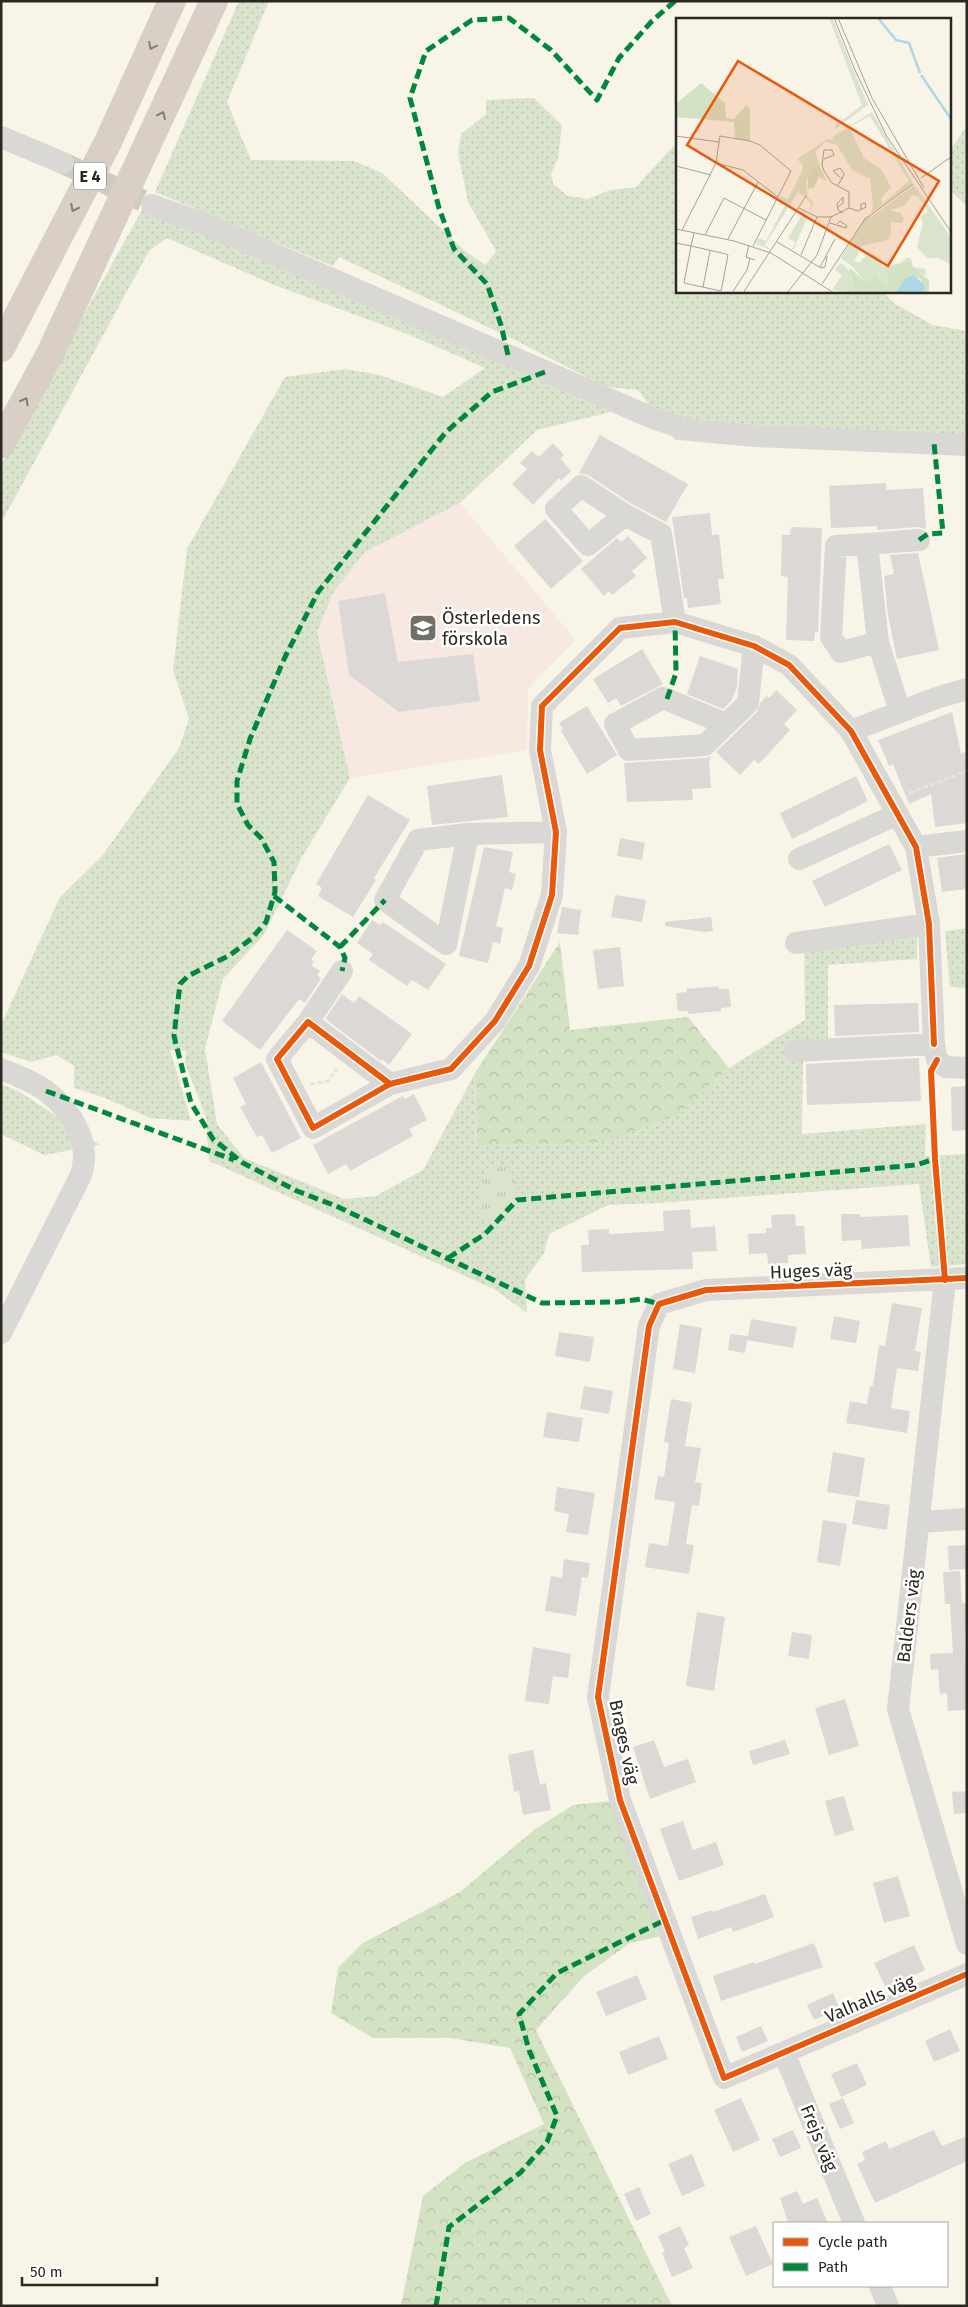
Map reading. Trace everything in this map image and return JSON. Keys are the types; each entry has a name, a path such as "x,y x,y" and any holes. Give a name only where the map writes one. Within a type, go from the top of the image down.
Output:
{"highway":[{"name":"E 4","path":"1,348 108,142 172,1"},
{"name":"E 4","path":"1,444 50,354 214,1"}],"street":[{"path":"1,137 63,163"},
{"path":"152,205 205,224 655,419 681,427 756,436 967,445"},
{"path":"625,515 661,534 675,622"},
{"path":"878,642 841,652 831,637 836,546 919,540"},
{"path":"866,544 878,642 900,712"},
{"path":"342,971 308,1022 277,1059 313,1128 390,1084 451,1068 494,1021 529,966 552,894 556,832 540,750 542,706 620,628 675,622 754,646 789,665 851,731 916,847 929,924 934,1044 937,1060 946,1067 967,1068"},
{"path":"726,724 748,703 754,646"},
{"path":"851,731 967,689"},
{"path":"799,859 894,808"},
{"path":"468,834 446,944 385,900 418,840 468,834 556,832"},
{"path":"916,847 967,840"},
{"path":"796,943 929,924"},
{"path":"308,1022 390,1084"},
{"path":"795,1051 934,1044"},
{"path":"1,1068 38,1085 58,1102 81,1134 85,1157 85,1165 80,1177 1,1333"},
{"name":"Huges väg","path":"659,1304 706,1290 956,1279"},
{"name":"Balders väg","path":"956,1279 920,1522 898,1710 967,1944"},
{"name":"Brages väg","path":"659,1304 649,1326 598,1697 620,1800 724,2078 784,2053"},
{"path":"920,1522 967,1519"},
{"name":"Valhalls väg","path":"784,2053 967,1974"},
{"name":"Frejs väg","path":"784,2053 854,2222"},
{"path":"880,2287 888,2306"}],"path":[{"path":"894,808 967,771"},
{"path":"294,1091 305,1085 328,1081 348,1053"}],"shaded area":[{"path":"460,503 576,640 528,689 527,750 350,778 317,632 333,593 365,552"}],"green space":[{"path":"239,1 269,1 227,102 251,160 354,161 382,173 464,250 485,265 496,251 468,202 458,153 461,134 486,114 486,100 534,98 562,125 558,159 551,173 553,184 568,196 588,199 610,190 636,187 676,143 676,292 883,292 895,304 933,325 967,331 967,448 931,450 675,440 638,390 606,387 511,338 339,257 333,266 155,192"},
{"path":"967,126 967,206 950,190 950,150"},
{"path":"143,208 611,412 537,430 460,503 365,552 333,593 317,632 350,778 302,857 264,935 223,979 205,1049 217,1124 244,1158 344,1199 376,1196 423,1170 475,1073 477,1145 679,1114 729,1068 805,1020 804,949 917,935 917,959 828,965 828,1041 788,1042 785,1056 803,1058 802,1134 926,1124 925,1156 967,1154 967,1264 931,1267 919,1184 608,1205 549,1234 544,1253 525,1280 527,1313 494,1289 209,1161 206,1117 185,1063 186,1051 170,1050 191,1121 150,1118 105,1098 74,1088 74,1066 56,1055 31,1062 1,1052 1,1025 60,897 102,856 179,748 189,719 173,670 187,549 285,377 345,369 380,375 443,397 485,368 410,335 274,285 167,238 149,251 1,523 1,465"},
{"path":"967,928 967,988 950,987 945,931"},
{"path":"560,942 570,1030 688,1017 729,1068 679,1114 605,1142 477,1145 475,1073"},
{"path":"1,1084 20,1092 100,1145 44,1155 1,1134"},
{"path":"495,1162 506,1166 513,1174 517,1184 518,1195 510,1216 502,1223 491,1227 482,1219 479,1196 484,1173"},
{"path":"620,1800 670,1934 630,1943 584,1976 536,2030 672,2306 401,2306 423,2196 465,2163 544,2124 510,2048 451,2038 373,2038 331,2013 338,1968 363,1943 460,1892 534,1830 573,1805"}],"building":[{"path":"600,435 688,484 666,522 632,504 588,475 579,473"},
{"path":"553,443 564,455 561,459 571,471 561,481 559,478 533,505 512,484 527,469 520,463 532,451 539,457"},
{"path":"886,483 886,490 923,488 926,529 918,527 877,530 877,526 831,528 829,486"},
{"path":"710,513 712,535 719,534 724,579 718,579 721,604 688,608 687,598 684,598 672,517"},
{"path":"545,519 583,561 551,589 514,546"},
{"path":"791,527 822,528 818,632 815,632 814,641 786,640 788,577 781,576 782,535 790,535"},
{"path":"628,536 647,558 632,571 636,576 612,595 609,591 604,596 581,569 617,538 621,542"},
{"path":"918,553 939,650 897,659 888,615 884,576 894,574 890,555"},
{"path":"385,593 398,662 473,654 480,701 399,712 349,675 338,601"},
{"path":"642,649 663,684 621,706 616,698 608,703 593,679"},
{"path":"700,656 738,669 737,687 731,701 723,709 687,694"},
{"path":"776,690 797,710 784,724 790,730 759,764 754,760 740,775 716,752 757,712 761,702 767,696 769,698"},
{"path":"587,706 617,755 587,774 561,731 563,729 559,723"},
{"path":"952,712 961,753 967,752 967,823 935,827 931,794 909,804 893,764 889,766 878,740"},
{"path":"711,756 709,763 711,788 692,789 693,800 627,802 624,763 706,758"},
{"path":"502,775 508,817 432,825 427,786"},
{"path":"856,776 868,801 792,839 780,813"},
{"path":"368,795 410,820 374,878 376,880 353,917 318,896 322,888 316,884"},
{"path":"620,838 645,843 642,860 617,856"},
{"path":"889,844 902,870 825,907 812,881"},
{"path":"484,847 513,852 509,872 516,874 512,890 505,888 496,926 503,928 500,944 493,942 488,963 459,956"},
{"path":"967,854 967,889 942,892 937,858"},
{"path":"615,895 646,900 642,922 611,917"},
{"path":"562,907 581,910 578,935 557,933"},
{"path":"711,917 713,931 704,932 665,926 665,922"},
{"path":"372,920 380,925 383,922 446,964 428,990 412,980 407,986 369,960 373,954 357,943"},
{"path":"287,930 317,951 311,959 314,962 311,965 320,971 317,975 321,979 305,1003 299,999 260,1050 222,1021"},
{"path":"620,947 624,986 598,989 593,950"},
{"path":"718,986 719,989 729,989 731,1007 721,1008 721,1011 688,1014 688,1011 678,1011 676,993 687,992 686,989"},
{"path":"342,994 354,1003 359,996 412,1034 389,1065 382,1059 381,1061 326,1018"},
{"path":"918,1003 919,1032 835,1036 834,1005"},
{"path":"919,1058 921,1101 807,1105 806,1064"},
{"path":"261,1062 301,1138 272,1153 262,1135 257,1137 240,1107 246,1104 233,1078"},
{"path":"967,1086 967,1130 952,1131 951,1087"},
{"path":"414,1094 427,1120 409,1129 413,1136 350,1171 346,1164 328,1174 313,1145 397,1099 403,1096 405,1099"},
{"path":"690,1209 691,1228 715,1226 717,1251 692,1252 693,1269 582,1272 581,1245 589,1245 588,1230 609,1229 609,1234 664,1231 663,1211"},
{"path":"795,1214 796,1226 804,1226 806,1254 788,1255 788,1263 768,1264 767,1253 749,1254 748,1234 766,1233 766,1228 772,1228 771,1215"},
{"path":"841,1214 860,1214 860,1217 908,1215 910,1246 862,1249 861,1240 842,1241"},
{"path":"892,1303 922,1308 915,1351 921,1352 918,1371 897,1368 891,1408 910,1411 907,1433 846,1423 850,1401 867,1404 870,1386 873,1386 879,1345 885,1346"},
{"path":"834,1316 860,1321 856,1343 830,1339"},
{"path":"751,1319 797,1327 793,1348 747,1340 745,1353 728,1350 730,1334 748,1336"},
{"path":"680,1324 702,1328 695,1373 673,1369"},
{"path":"559,1332 594,1337 590,1362 555,1356"},
{"path":"584,1386 613,1391 609,1414 580,1409"},
{"path":"671,1399 692,1403 685,1446 701,1448 695,1482 702,1483 699,1506 692,1505 686,1544 694,1545 689,1574 645,1567 649,1543 668,1546 675,1502 654,1499 658,1476 664,1477 669,1443 664,1442"},
{"path":"547,1412 583,1418 579,1442 543,1437"},
{"path":"833,1452 865,1458 859,1497 827,1492"},
{"path":"557,1487 595,1493 588,1535 566,1532 569,1514 554,1511"},
{"path":"856,1500 890,1505 887,1530 852,1524"},
{"path":"823,1520 847,1524 840,1566 817,1562"},
{"path":"967,1545 967,1569 949,1570 948,1546"},
{"path":"564,1559 590,1563 588,1578 582,1577 576,1616 545,1611 551,1576 562,1578"},
{"path":"960,1571 962,1603 952,1604 967,1603 967,1631 965,1631 967,1710 948,1711 947,1693 940,1694 938,1669 931,1670 930,1654 953,1653 950,1604 945,1604 943,1572"},
{"path":"697,1612 725,1617 714,1691 686,1686"},
{"path":"792,1632 812,1635 809,1659 788,1656"},
{"path":"533,1647 571,1654 568,1678 553,1676 549,1704 525,1701"},
{"path":"845,1699 859,1746 829,1755 815,1708"},
{"path":"654,1740 664,1767 688,1759 696,1782 650,1799 633,1747"},
{"path":"785,1740 790,1754 753,1765 749,1751"},
{"path":"533,1750 540,1785 546,1783 551,1810 523,1815 519,1791 514,1792 508,1755"},
{"path":"967,1791 967,1813 954,1814 952,1792"},
{"path":"844,1796 854,1830 835,1836 825,1801"},
{"path":"683,1821 693,1850 716,1842 724,1865 679,1881 660,1829"},
{"path":"898,1876 910,1916 884,1923 873,1883"},
{"path":"765,1894 774,1917 733,1932 731,1927 698,1939 691,1917 712,1910 713,1912"},
{"path":"814,1943 823,1967 721,2001 713,1976 754,1962 755,1964"},
{"path":"914,1945 925,1970 886,1988 874,1963"},
{"path":"637,1975 647,1999 606,2016 596,1992"},
{"path":"833,1993 840,2009 814,2020 807,2005"},
{"path":"761,2026 768,2041 742,2052 736,2037"},
{"path":"950,2029 960,2051 934,2062 925,2041"},
{"path":"659,2036 668,2059 628,2075 619,2052"},
{"path":"857,2063 867,2085 841,2097 831,2074"},
{"path":"741,2098 760,2140 733,2152 714,2110"},
{"path":"843,2098 854,2123 840,2129 829,2104"},
{"path":"793,2130 801,2148 780,2157 772,2139"},
{"path":"934,2130 942,2146 967,2136 967,2161 875,2203 857,2164 865,2160 862,2152 886,2141 889,2149"},
{"path":"692,2154 705,2186 682,2196 668,2164"},
{"path":"639,2187 651,2214 636,2221 624,2194"},
{"path":"797,2191 803,2204 817,2198 828,2222 788,2222 780,2198"},
{"path":"680,2226 689,2245 684,2248 693,2268 672,2277 662,2253 665,2252 658,2236"},
{"path":"756,2226 773,2264 746,2276 729,2237"}],"tunnel":[{"path":"63,163 152,205"}],"marked path":[{"path":"508,355 501,325 487,284 454,249 439,208 410,98 426,51 472,20 509,18 551,50 597,100 619,58 652,21 675,1"},
{"path":"545,372 492,392 446,432 318,592 285,657 250,739 237,781 237,804 248,825 261,838 274,862 275,892 266,922 251,939 230,955 188,976 180,984 174,1036 191,1103 213,1139 243,1163 297,1191 336,1206 542,1303 618,1302 641,1299 659,1304"},
{"path":"919,540 928,534 943,533 934,443"},
{"path":"667,699 676,673 675,622"},
{"path":"274,896 340,947 345,958 342,971"},
{"path":"340,947 385,900"},
{"path":"46,1091 234,1160"},
{"path":"448,1258 485,1234 517,1200 916,1165 935,1159"},
{"path":"436,2306 449,2227 521,2172 547,2142 557,2116 529,2050 519,2014 557,1973 665,1920"}],"cycle path":[{"path":"390,1084 308,1022 277,1059 313,1128 390,1084 451,1069 495,1021 529,966 552,895 556,832 540,750 542,706 620,628 675,622 754,646 789,665 851,731 916,847 929,924 934,1044"},
{"path":"937,1060 931,1071 935,1159 945,1280"},
{"path":"967,1278 706,1290 659,1304 649,1326 598,1697 620,1800 724,2078 967,1974"}],"place":[{"name":"Österledens förskola","path":"423,628"}]}
